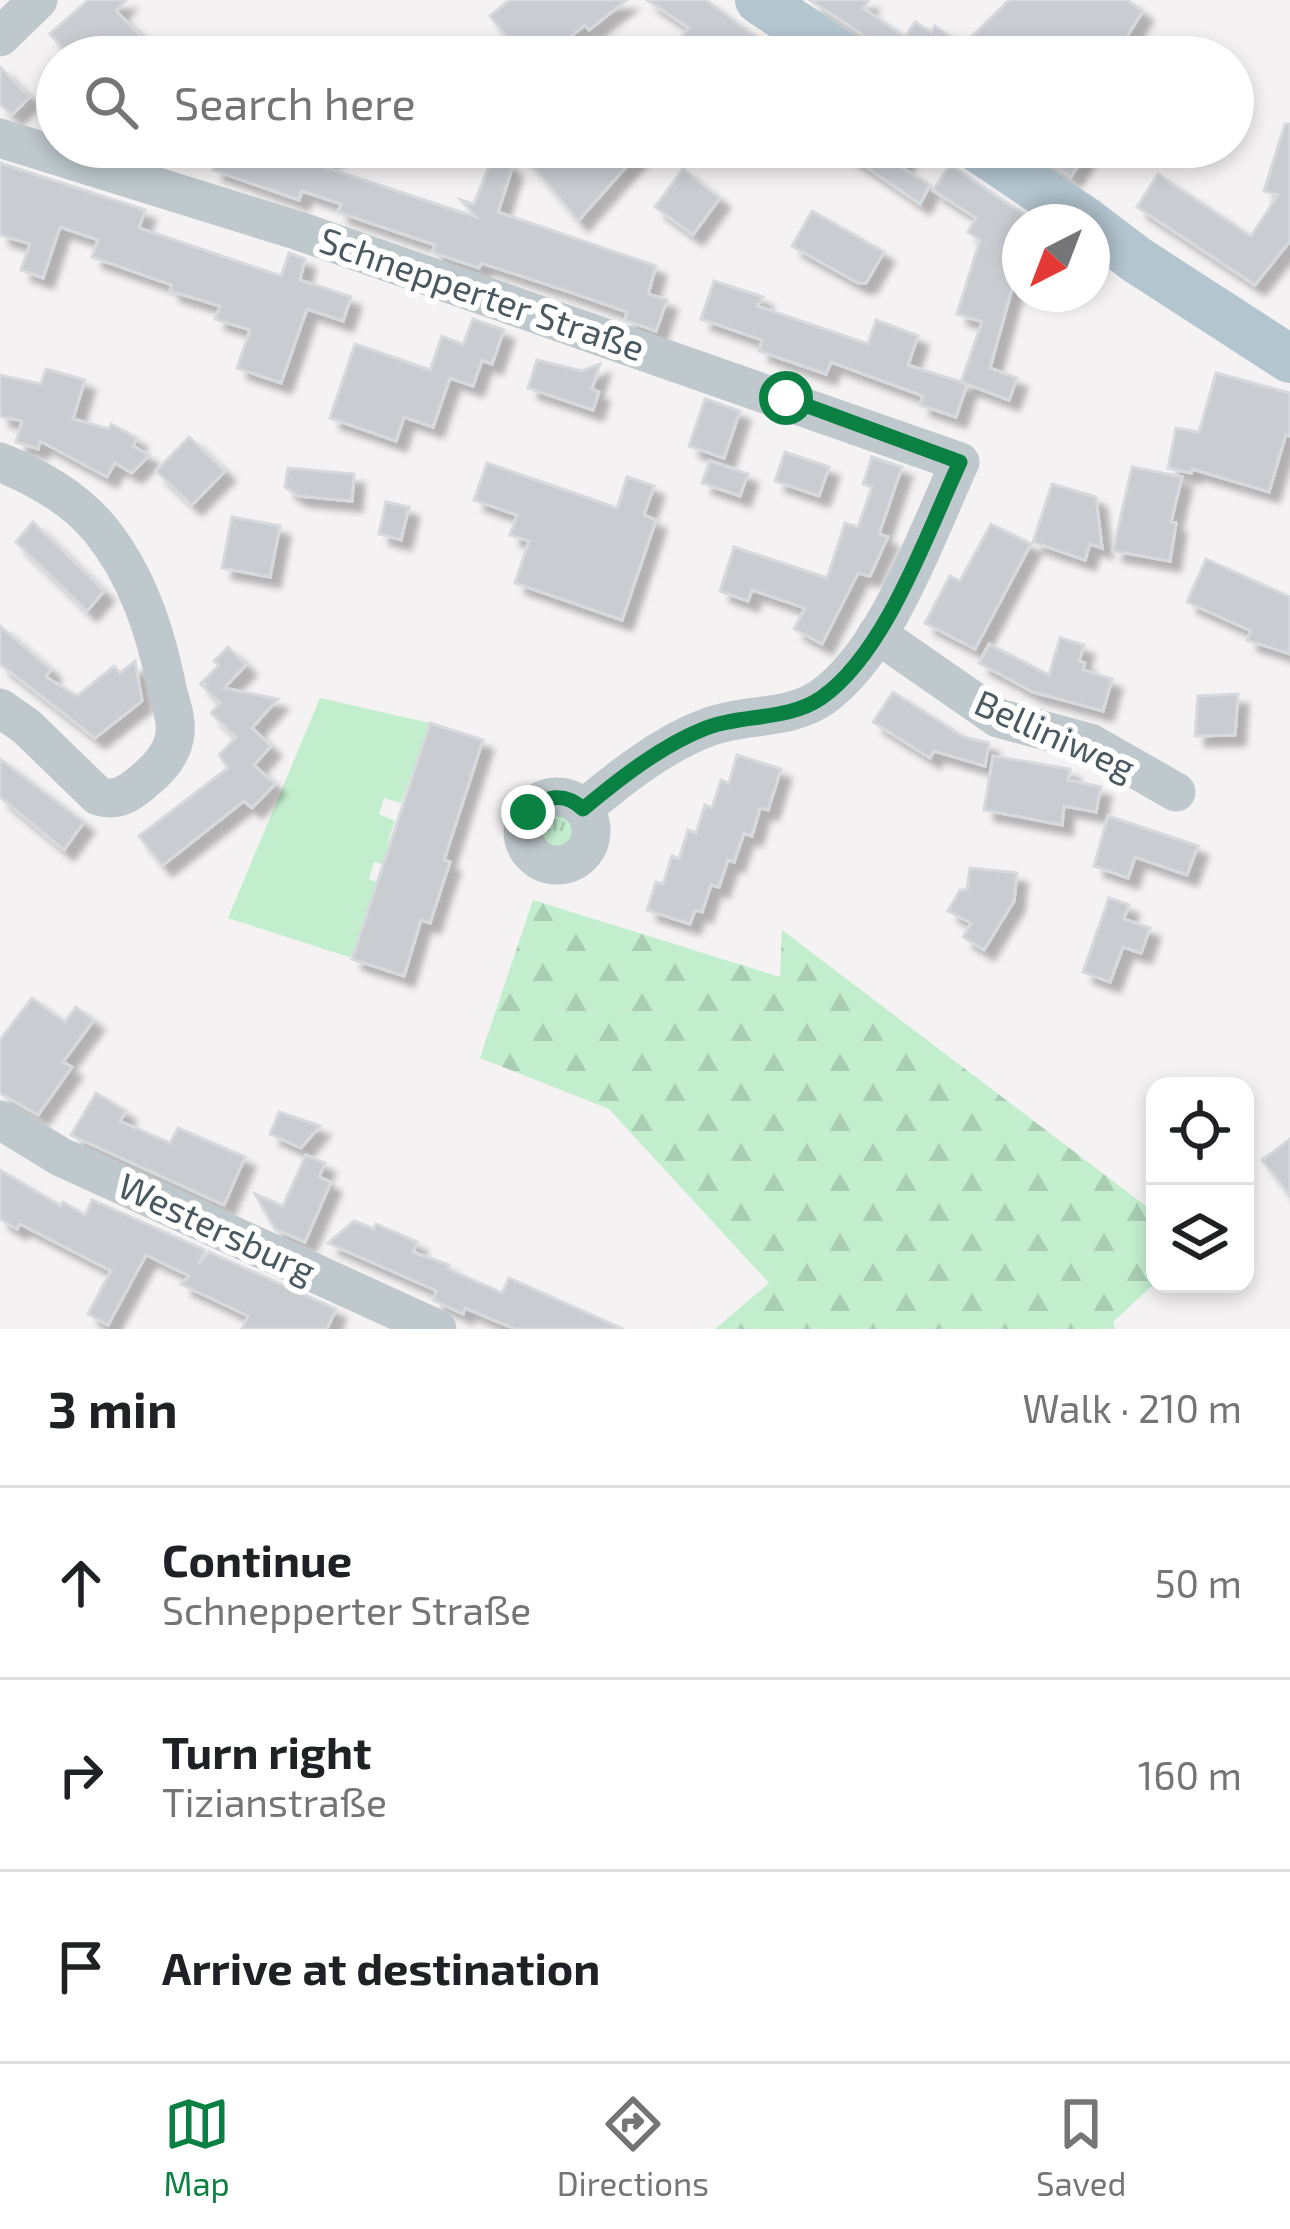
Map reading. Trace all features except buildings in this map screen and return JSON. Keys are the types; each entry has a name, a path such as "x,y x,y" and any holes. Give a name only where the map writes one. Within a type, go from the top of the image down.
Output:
{"main road":[{"path":"759,0 813,36"},
{"path":"1007,168 1060,204"},
{"path":"1110,240 1290,359"}],"street":[{"path":"0,38 38,0"},
{"name":"Schnepperter Straße","path":"0,137 36,148"},
{"name":"Schnepperter Straße","path":"99,168 319,237 960,462 877,634"},
{"path":"0,462 34,476 72,502 98,526 132,576 158,643 176,733 157,771 124,796 110,800 98,796 27,727 0,708"},
{"path":"583,809 668,748 708,727 796,710 818,700 853,669 877,634"},
{"name":"Belliniweg","path":"877,634 998,718 1090,743 1176,792"},
{"name":"Westersburg","path":"0,1120 62,1157 437,1329"}],"green space":[{"path":"320,698 430,723 401,803 384,798 379,814 395,821 388,841 398,845 391,866 374,862 369,879 385,885 369,904 352,958 228,918"},
{"path":"557,810 573,817 580,833 573,849 557,856 541,849 534,833 541,817"},
{"path":"533,900 780,977 782,930 1146,1206 1146,1291 1113,1322 1115,1329 715,1329 769,1283 609,1109 480,1058"}],"route":[{"path":"528,812 555,797 583,809 668,748 708,727 796,710 818,700 866,652 960,462 786,398"}]}
